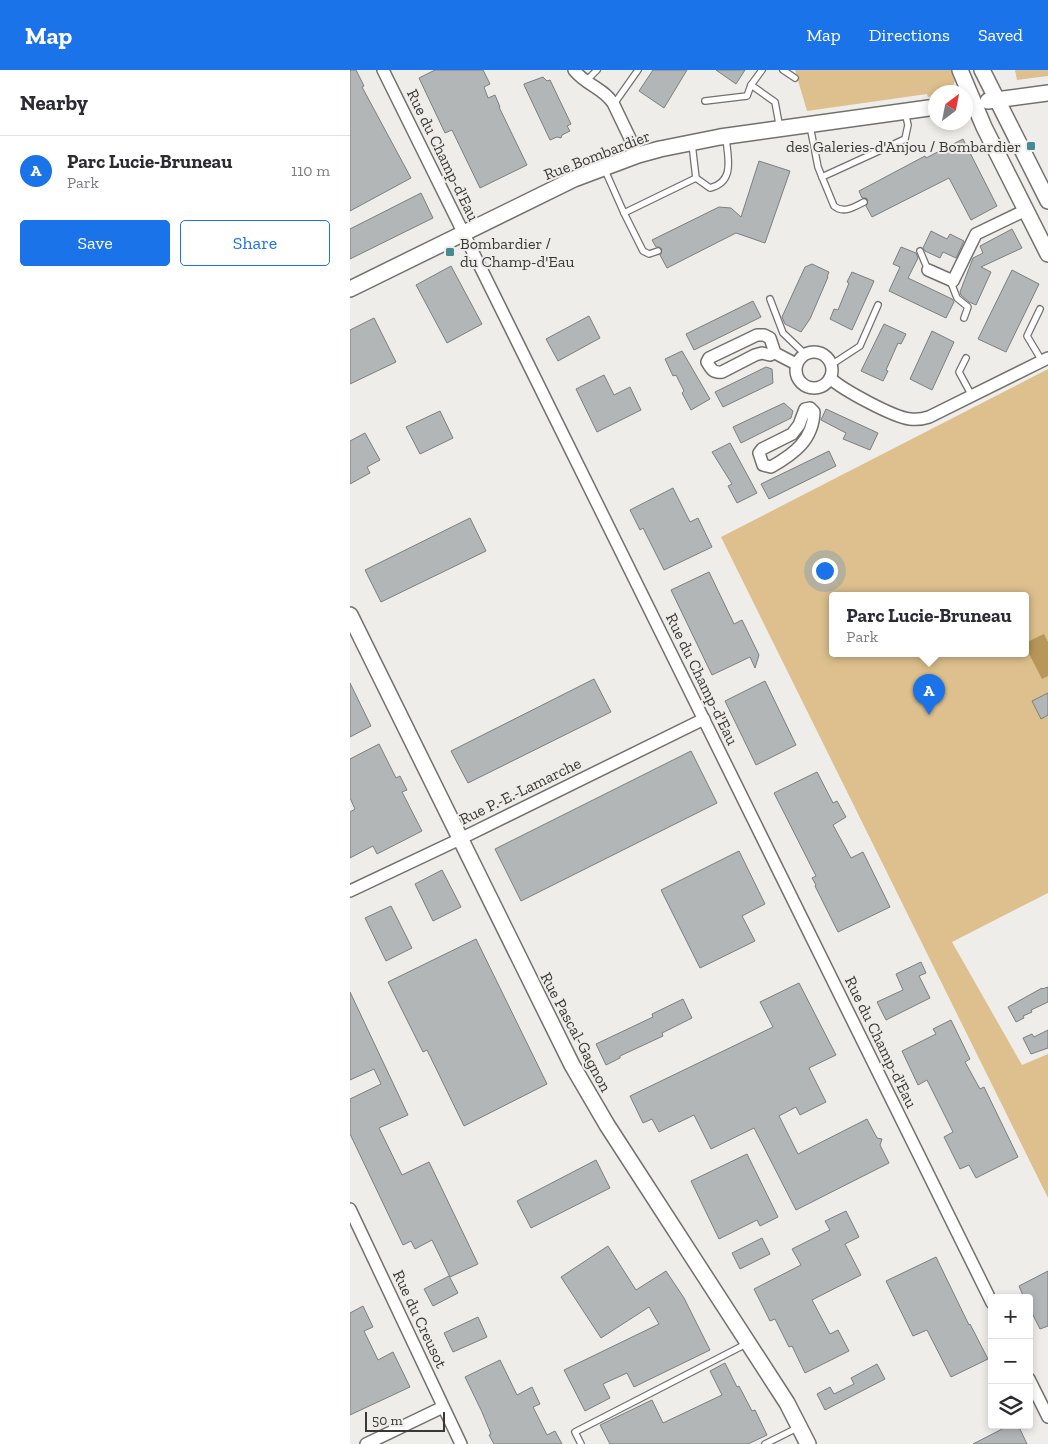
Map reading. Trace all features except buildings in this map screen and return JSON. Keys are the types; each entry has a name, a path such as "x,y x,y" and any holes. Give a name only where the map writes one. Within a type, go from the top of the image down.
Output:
{"street":[{"name":"Rue du Champ-d'Eau","path":"383,70 988,1295"},
{"path":"574,70 585,82 602,90 614,104 638,155"},
{"path":"960,70 965,85"},
{"path":"982,70 1048,201"},
{"path":"973,103 1048,93"},
{"name":"Rue Bombardier","path":"350,289 559,186 638,155 726,136 928,108"},
{"path":"973,108 1048,254"},
{"path":"928,270 953,281 976,234 1026,210"},
{"path":"775,353 755,355 722,372 711,370 707,362 709,358 758,335 764,335 770,338 775,353 796,364"},
{"path":"821,353 826,356 831,365 830,378 820,387 812,388 798,380 796,364 805,354 821,353"},
{"path":"830,378 840,387 897,416 908,419 922,419 1045,359"},
{"path":"810,408 805,409 799,425 792,434 762,449 759,453 763,465 771,467 789,457 806,440 814,418 814,412 810,408 812,388"},
{"name":"Rue Pascal-Gagnon","path":"350,615 580,1079 607,1125 748,1343 786,1404 808,1444"},
{"name":"Rue P.-E.-Lamarche","path":"350,891 704,719"},
{"name":"Rue du Creusot","path":"350,1209 461,1444"},
{"path":"1032,1384 1048,1417"},
{"path":"366,1444 443,1407"}],"lane":[{"path":"585,82 597,70"},
{"path":"614,104 638,70"},
{"path":"705,101 747,96 762,70"},
{"path":"783,70 795,78"},
{"path":"752,85 775,102 780,129"},
{"path":"822,177 905,139 908,124 905,111"},
{"path":"810,124 818,167 834,206 844,211 864,202"},
{"path":"692,142 696,178 710,188 723,182 727,176 726,136"},
{"path":"604,167 643,251 649,254 658,251"},
{"path":"624,213 696,178"},
{"path":"920,251 928,270"},
{"path":"950,280 957,298 968,307 964,318"},
{"path":"770,299 783,333 805,354"},
{"path":"831,365 860,346 878,305"},
{"path":"1040,309 1028,336 1045,359"},
{"path":"966,358 959,372 972,396"},
{"path":"581,1444 575,1432 748,1343"},
{"path":"765,1444 799,1426"}],"shaded area":[{"path":"795,70 951,70 955,81 953,85 928,85 928,97 927,94 807,111"},
{"path":"1015,70 1048,70 1048,76 1017,80"},
{"path":"1048,369 1048,893 952,942 1022,1065 1048,1054 1048,1198 721,537"},
{"path":"1044,634 1048,642 1048,676 1042,679 1029,654 1029,641"}],"place":[{"name":"des Galeries-d'Anjou / Bombardier","path":"1031,146"},
{"name":"Bombardier / du Champ-d'Eau","path":"450,252"},
{"name":"Parc Lucie-Bruneau","path":"929,715"}]}
